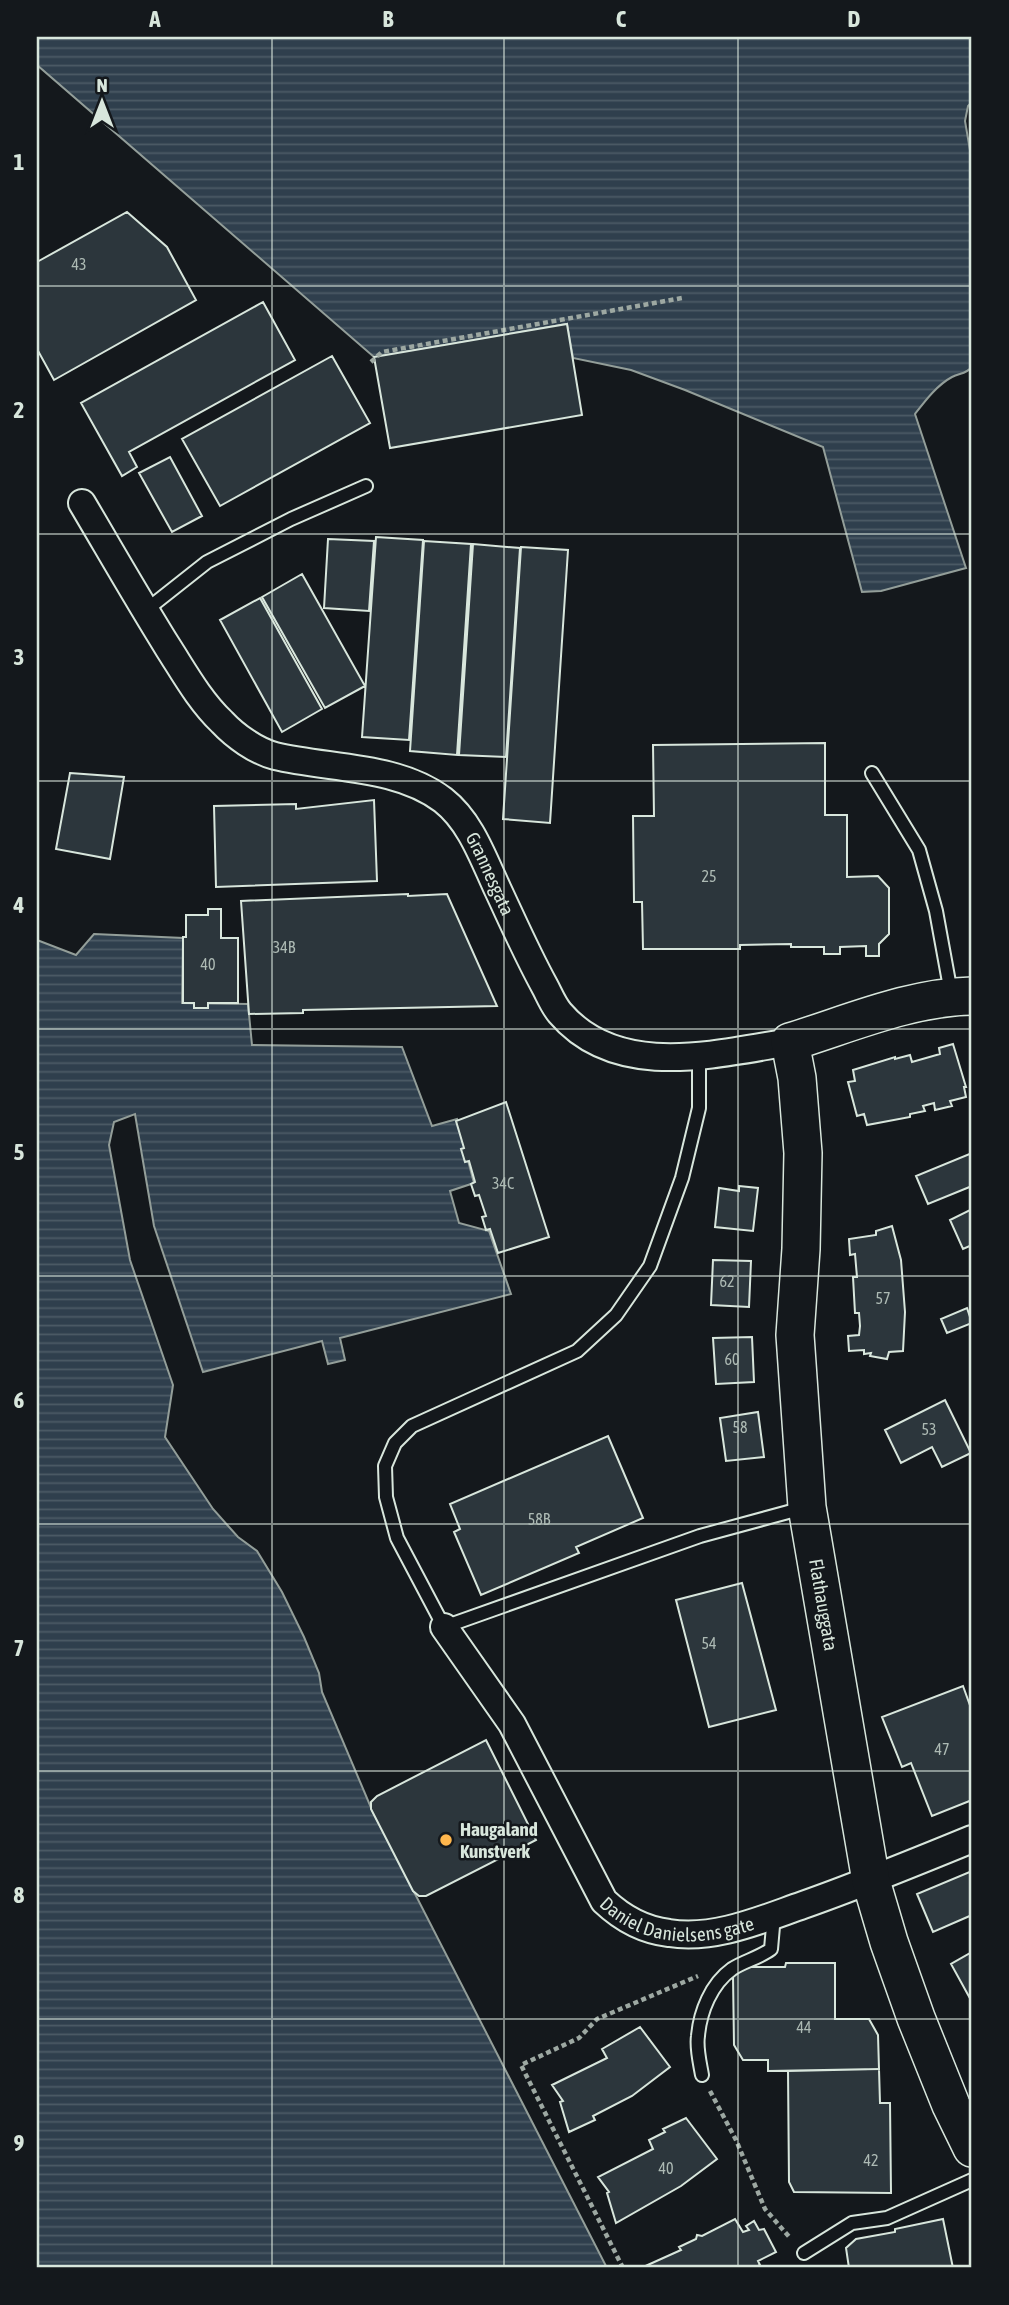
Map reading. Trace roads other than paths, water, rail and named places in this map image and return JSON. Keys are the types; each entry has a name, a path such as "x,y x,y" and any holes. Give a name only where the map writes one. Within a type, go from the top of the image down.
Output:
{"street":[{"name":"Grannesgata","path":"82,503 197,693 222,723 241,739 272,755 381,775 413,784 442,800 458,816 475,839 530,960 559,1012 583,1034 616,1051 651,1057 699,1057 790,1042 873,1016 962,996"},
{"name":"Flathauggata","path":"790,1042 797,1078 803,1153 801,1249 795,1335 807,1507 871,1881 916,2018 951,2105 972,2148"},
{"name":"Daniel Danielsens gate","path":"444,1627 512,1724 604,1900 620,1916 657,1931 698,1934 734,1929 871,1881 972,1839"}],"lane":[{"path":"145,611 207,562 366,486"},
{"path":"872,773 919,850 962,996"},
{"path":"699,1057 699,1108 682,1178 650,1266 616,1315 578,1351 412,1426 395,1443 384,1466 387,1497 397,1538 444,1627 700,1536 807,1507"},
{"path":"702,2075 697,2038 708,1997 719,1980 733,1968 759,1958 771,1949 775,1915"},
{"path":"804,2253 852,2223 887,2218 972,2180"}],"water":[{"path":"37,37 972,37 972,102 968,106 965,121 972,162 972,367 941,384 915,414 966,568 881,591 862,592 823,447 631,370 573,358 567,324 374,357 37,65"},
{"path":"94,934 183,938 182,1003 248,1004 252,1045 402,1047 432,1126 457,1119 474,1183 450,1191 459,1223 489,1231 511,1294 340,1338 345,1360 328,1364 322,1341 203,1372 154,1226 135,1114 114,1122 109,1145 130,1260 173,1385 165,1437 213,1509 238,1537 257,1551 282,1592 319,1673 322,1692 372,1810 607,2268 37,2268 37,940 76,955"}],"place":[{"name":"Haugaland Kunstverk","path":"446,1840"}]}
